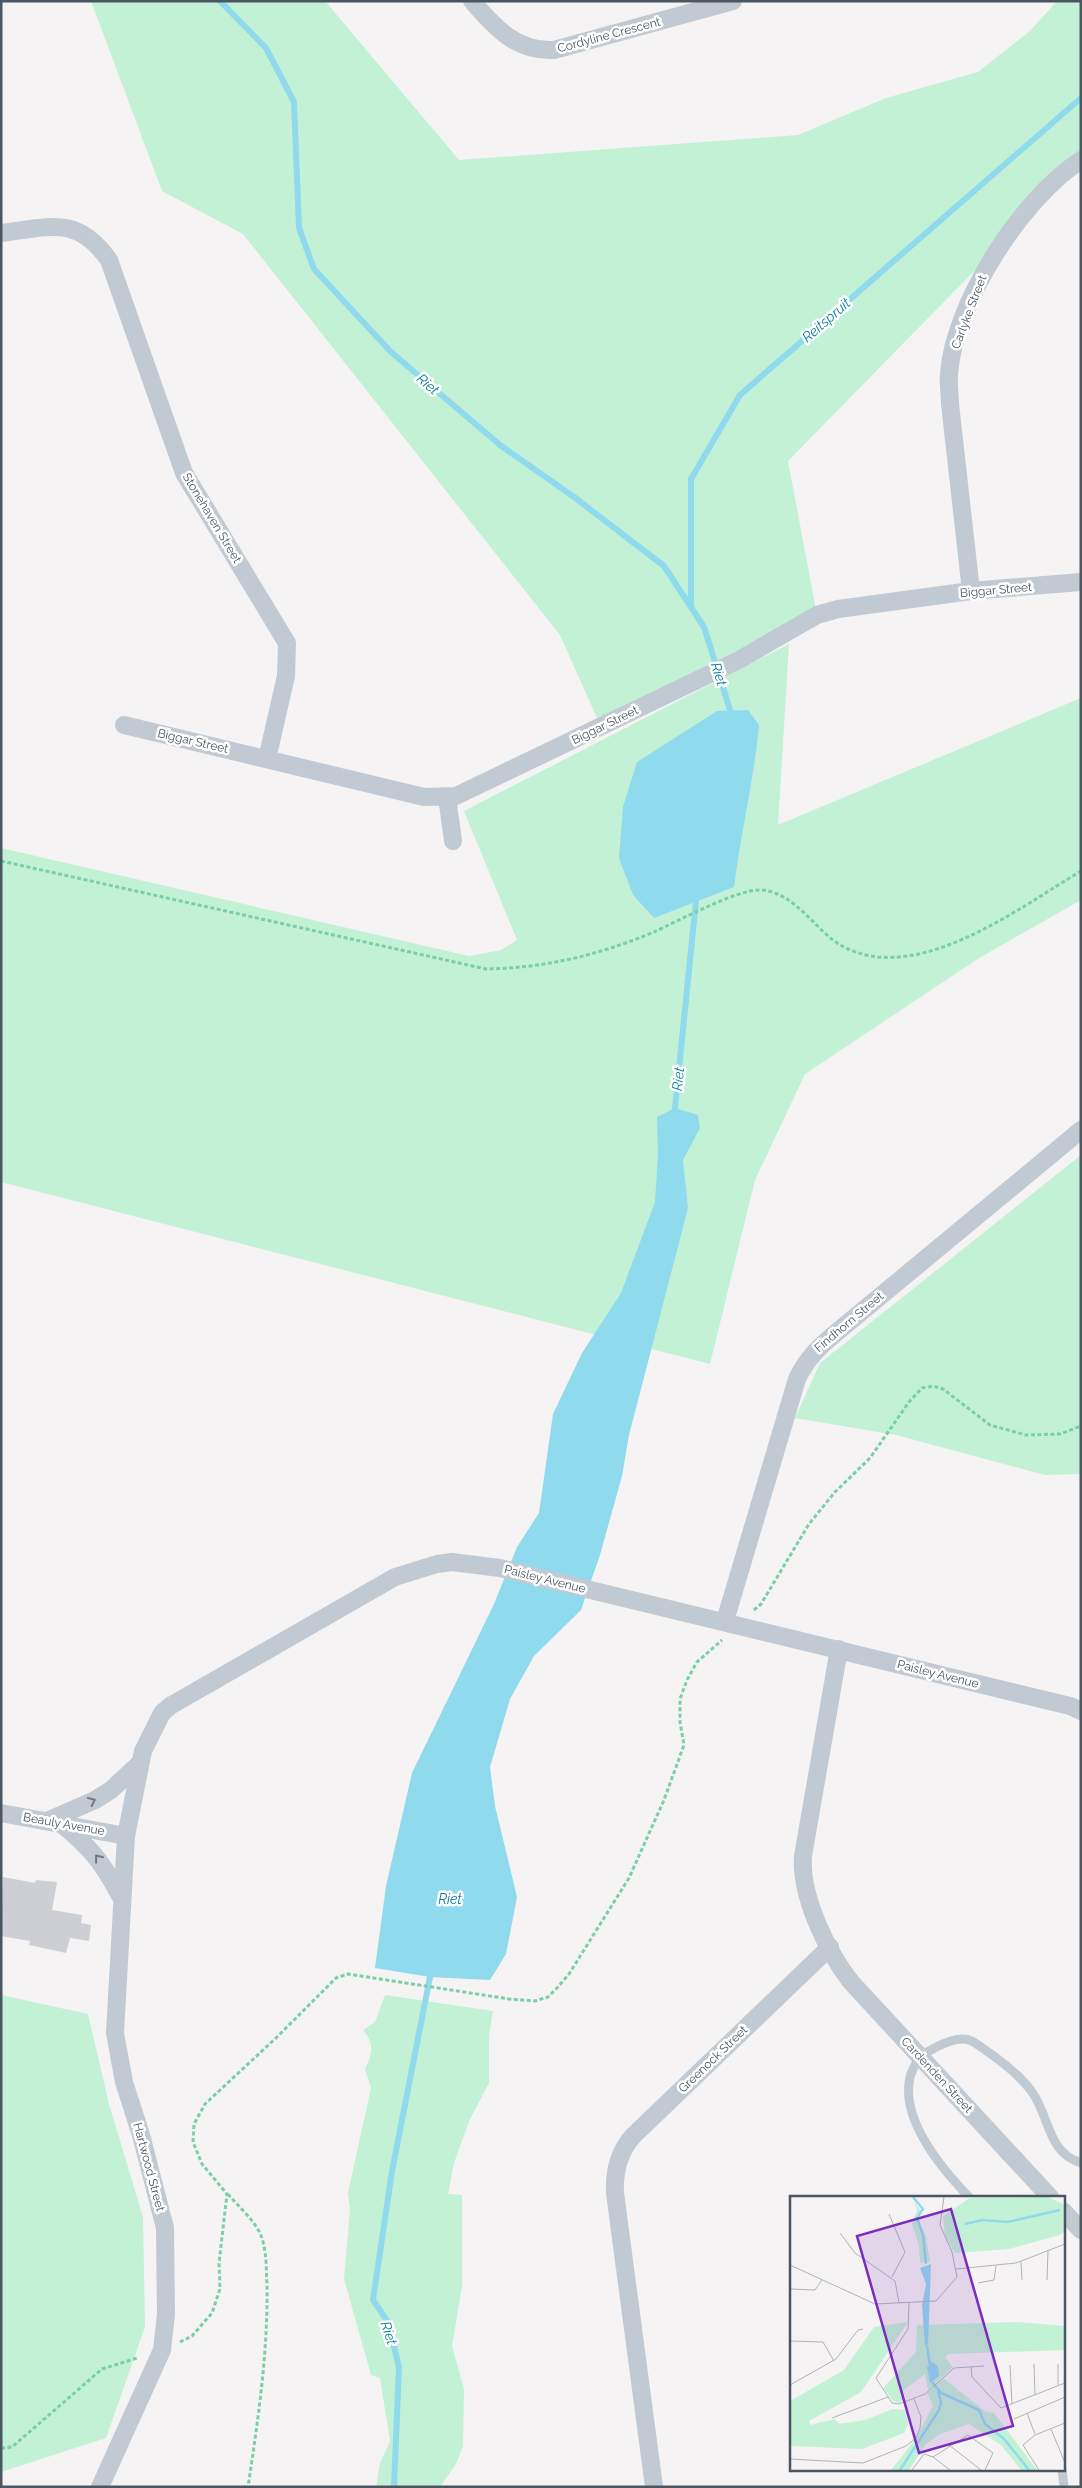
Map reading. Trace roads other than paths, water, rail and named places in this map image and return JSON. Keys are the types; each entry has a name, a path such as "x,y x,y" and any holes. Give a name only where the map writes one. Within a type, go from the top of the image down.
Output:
{"street":[{"name":"Cordyline Crescent","path":"472,1 490,23 511,40 544,51 554,50 732,1"},
{"name":"Carlyke Street","path":"971,591 950,397 949,374 955,342 989,262 1036,197 1062,172 1081,160"},
{"name":"Stonehaven Street","path":"1,232 57,226 78,230 88,235 109,260 184,473 287,643 286,676 267,759"},
{"name":"Biggar Street","path":"124,725 424,797 447,797 464,793 739,660 817,615 971,591 1081,582"},
{"path":"447,797 453,841"},
{"name":"Findhorn Street","path":"732,1623 797,1379 804,1364 815,1350 1081,1130"},
{"name":"Paisley Avenue","path":"126,1836 141,1762 151,1732 162,1713 170,1706 395,1578 445,1563 500,1568 609,1596 839,1649 1070,1706 1081,1711"},
{"path":"830,1947 807,1896 802,1867 839,1649"},
{"path":"122,1900 102,1863 90,1848 55,1823 111,1790 141,1762"},
{"name":"Beauly Avenue","path":"1,1813 126,1836"},
{"name":"Hartwood Street","path":"100,2487 162,2350 166,2314 165,2228 141,2135 124,2082 115,2033 126,1836"},
{"name":"Cardenden Street","path":"830,1947 845,1974 857,1989 1049,2196"},
{"name":"Greenock Street","path":"654,2487 614,2192 614,2179 620,2156 634,2135 830,1947"},
{"path":"1064,2212 1081,2230"}],"lane":[{"path":"968,2196 944,2171 931,2151 913,2115 909,2088 910,2077 920,2056 962,2038 978,2045 1026,2084 1039,2106 1058,2148 1066,2156 1081,2163"},
{"path":"1062,2470 1064,2487"}],"water":[{"path":"748,710 759,725 734,887 654,918 633,895 619,858 623,807 637,762 717,711"},
{"name":"Riet","path":"675,1108 698,1115 700,1128 683,1160 688,1208 629,1435 622,1476 600,1555 581,1610 534,1656 510,1699 490,1767 495,1806 517,1897 506,1954 490,1980 430,1977 375,1968 386,1886 412,1773 494,1604 517,1547 539,1513 553,1414 582,1353 621,1293 655,1202 658,1154 657,1117"}],"waterway":[{"name":"Riet","path":"220,1 266,48 294,102 299,228 314,269 391,352 500,445 574,497 664,566 704,627 730,710"},
{"name":"Reitspruit","path":"691,606 691,479 740,395 1081,98"},
{"name":"Riet","path":"675,1108 696,901"},
{"name":"Riet","path":"394,2487 399,2367 388,2322 373,2300 392,2171 430,1977"}]}
